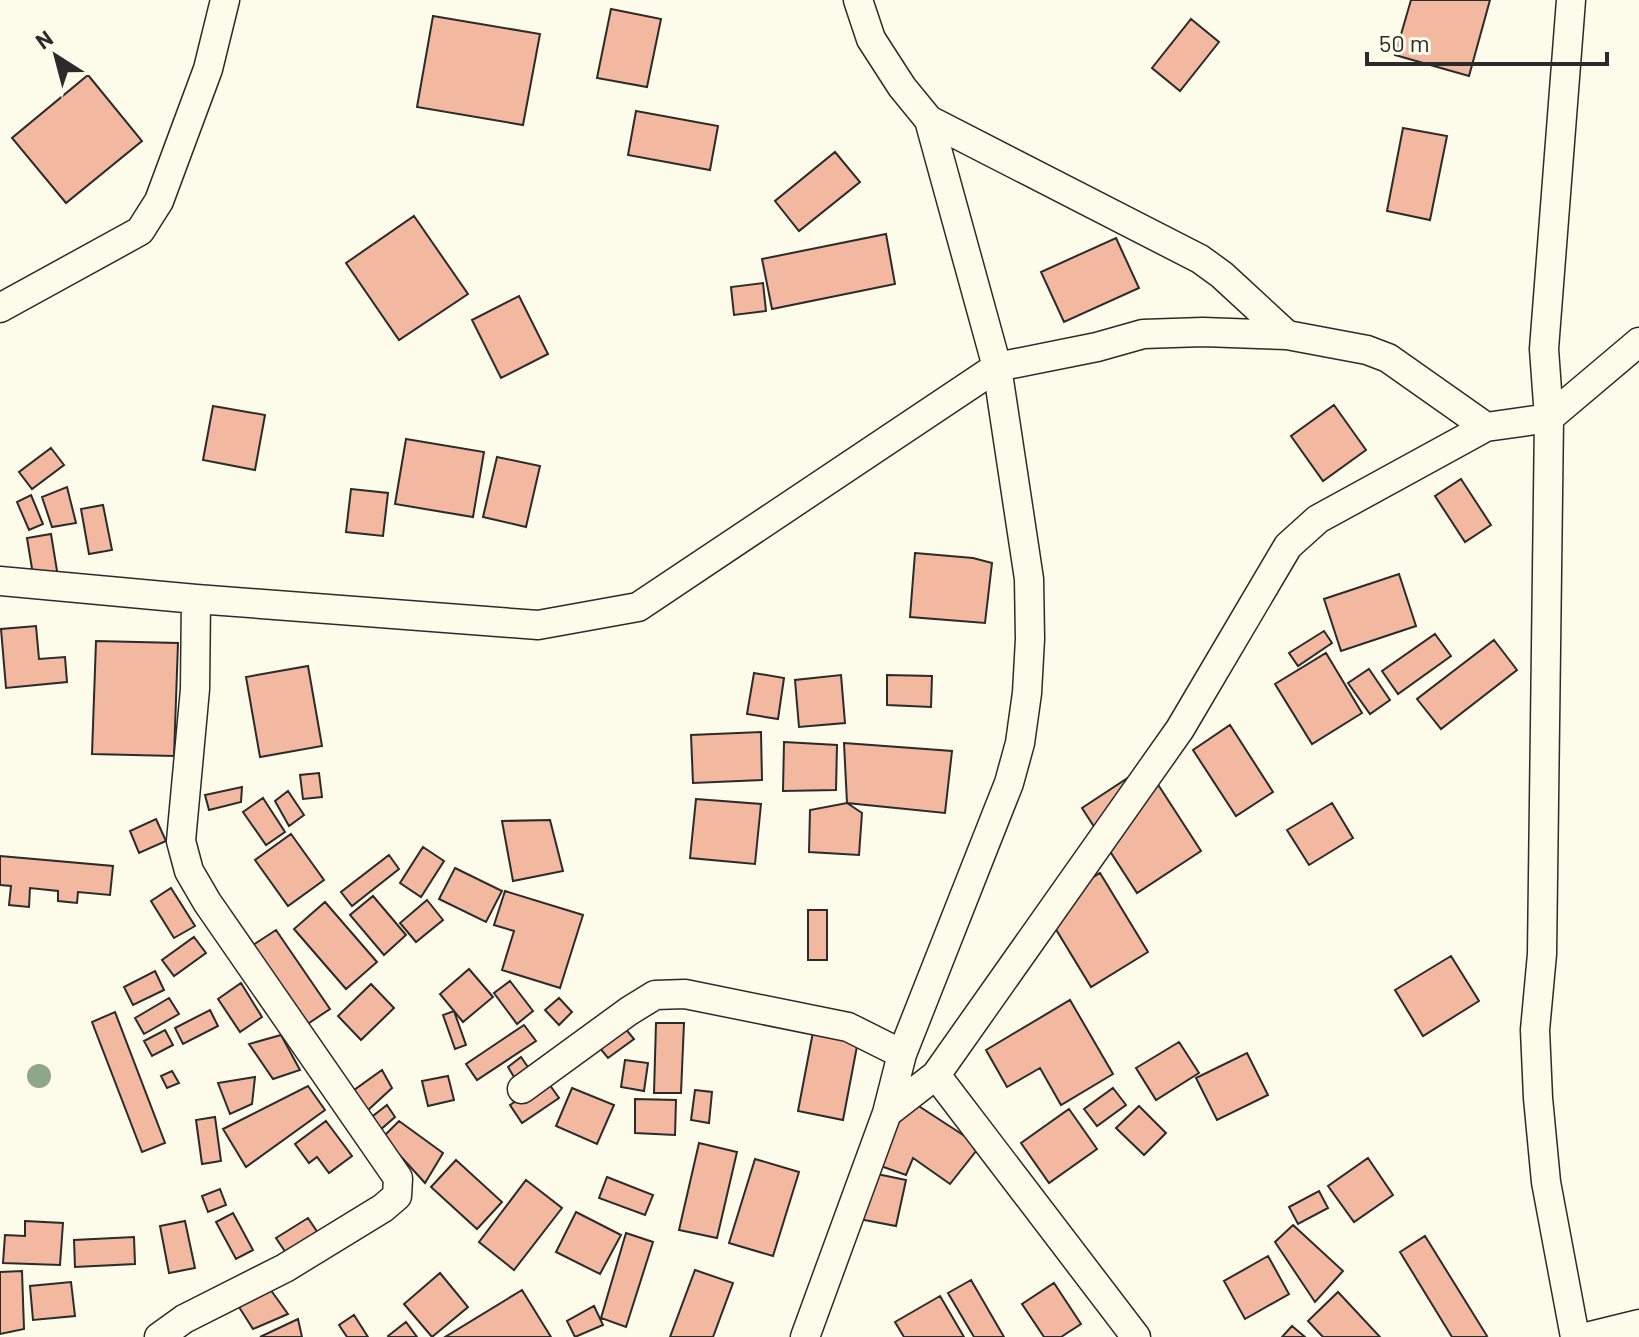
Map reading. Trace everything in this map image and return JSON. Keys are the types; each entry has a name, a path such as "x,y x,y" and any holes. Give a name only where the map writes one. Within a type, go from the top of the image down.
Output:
{"street":[{"path":"0,308 140,231 159,201 208,69 225,0"},
{"path":"858,0 871,39 902,87 929,120 1200,259 1222,275 1287,335"},
{"path":"1571,0 1544,349 1549,418 1542,954 1535,1030 1546,1182 1575,1337"},
{"path":"805,1337 887,1113 902,1054 1009,783 1020,743 1027,693 1029,579 997,367 929,120"},
{"path":"0,581 538,625 638,607 997,367 1097,347 1143,334 1203,332 1287,335 1348,345 1388,358 1486,427"},
{"path":"887,1113 936,1075 1180,729 1288,546 1318,519 1486,427 1549,418 1639,342"},
{"path":"159,1337 184,1319 285,1268 383,1208 397,1196 398,1178 207,902 189,871 181,841 195,689 196,599"},
{"path":"522,1089 655,995 685,994 848,1027 915,1023"},
{"path":"848,1027 902,1054"},
{"path":"936,1075 1136,1337"},
{"path":"1586,1337 1639,1324"}],"building":[{"path":"1411,0 1490,0 1469,76 1395,55"},
{"path":"611,9 661,19 647,87 597,78"},
{"path":"433,16 540,34 523,125 417,107"},
{"path":"1191,19 1219,42 1180,91 1152,68"},
{"path":"88,75 142,141 66,203 12,138"},
{"path":"636,111 718,126 710,170 628,155"},
{"path":"1403,128 1447,136 1430,220 1387,211"},
{"path":"835,152 860,182 799,231 775,201"},
{"path":"414,216 468,294 399,340 346,263"},
{"path":"886,234 895,284 772,309 762,259"},
{"path":"1116,238 1139,288 1064,322 1041,272"},
{"path":"763,283 766,311 734,315 731,287"},
{"path":"519,296 548,354 501,378 472,320"},
{"path":"1334,405 1366,450 1323,481 1291,436"},
{"path":"213,406 265,415 255,470 203,460"},
{"path":"406,439 484,452 473,517 395,504"},
{"path":"51,448 64,465 32,489 19,472"},
{"path":"497,457 540,466 526,527 483,517"},
{"path":"1461,479 1491,525 1465,542 1435,496"},
{"path":"67,487 76,523 52,527 42,497"},
{"path":"351,489 388,493 383,536 346,532"},
{"path":"31,495 43,524 29,530 17,502"},
{"path":"103,505 112,550 89,554 81,509"},
{"path":"51,534 58,577 34,581 27,538"},
{"path":"915,553 973,558 992,563 985,623 910,617"},
{"path":"1399,574 1416,626 1341,651 1324,599"},
{"path":"36,626 39,659 65,657 67,682 6,688 1,629"},
{"path":"1324,631 1332,643 1298,666 1289,653"},
{"path":"1435,634 1451,656 1398,694 1382,671"},
{"path":"1494,640 1517,670 1441,729 1417,699"},
{"path":"96,641 178,643 174,756 92,754"},
{"path":"1326,653 1362,713 1312,744 1275,684"},
{"path":"308,666 322,746 260,757 246,677"},
{"path":"1369,669 1390,700 1370,714 1348,683"},
{"path":"754,673 784,678 778,719 747,714"},
{"path":"841,675 845,723 799,727 795,680"},
{"path":"887,675 932,676 931,707 887,705"},
{"path":"1230,725 1273,792 1236,816 1193,750"},
{"path":"761,732 762,780 693,783 691,735"},
{"path":"784,742 837,745 836,790 783,791"},
{"path":"844,743 952,751 945,813 847,803"},
{"path":"1146,766 1201,851 1137,893 1082,808"},
{"path":"319,773 322,797 303,799 300,775"},
{"path":"242,787 241,802 209,810 205,795"},
{"path":"288,791 304,815 289,826 275,801"},
{"path":"263,798 285,832 266,845 243,812"},
{"path":"696,799 761,804 755,864 690,858"},
{"path":"847,803 862,813 859,855 809,852 810,810"},
{"path":"1332,803 1353,838 1309,865 1287,830"},
{"path":"156,819 166,841 139,853 130,831"},
{"path":"550,820 563,871 513,881 502,821"},
{"path":"291,834 324,880 288,906 255,860"},
{"path":"423,847 444,861 421,897 400,883"},
{"path":"389,855 399,869 352,906 341,892"},
{"path":"0,856 113,866 110,895 78,892 77,903 58,901 58,891 30,888 29,907 9,905 11,886 0,885"},
{"path":"455,868 502,891 486,922 439,899"},
{"path":"1100,873 1148,952 1091,987 1043,908"},
{"path":"171,888 195,926 174,938 151,901"},
{"path":"505,891 583,915 560,988 502,970 514,931 494,925"},
{"path":"373,896 406,935 384,955 350,915"},
{"path":"427,900 443,920 416,942 400,923"},
{"path":"325,902 377,962 346,989 294,929"},
{"path":"808,910 827,910 827,960 808,960"},
{"path":"276,930 330,1009 303,1027 250,947"},
{"path":"194,937 206,953 174,976 162,960"},
{"path":"1451,956 1479,1001 1423,1036 1395,990"},
{"path":"469,969 493,997 463,1022 440,994"},
{"path":"155,971 164,990 133,1005 124,987"},
{"path":"510,981 533,1011 517,1024 494,993"},
{"path":"241,983 262,1017 240,1032 218,999"},
{"path":"371,984 394,1008 361,1040 338,1016"},
{"path":"169,998 179,1014 144,1034 135,1018"},
{"path":"559,998 572,1012 559,1025 545,1010"},
{"path":"1070,1000 1113,1074 1061,1105 1040,1068 1007,1087 986,1050"},
{"path":"210,1010 218,1026 183,1044 175,1028"},
{"path":"454,1011 466,1045 455,1049 443,1015"},
{"path":"115,1012 165,1143 142,1152 92,1022"},
{"path":"656,1023 684,1023 681,1093 654,1093"},
{"path":"524,1025 536,1041 477,1080 466,1064"},
{"path":"624,1027 634,1039 608,1058 598,1046"},
{"path":"165,1030 173,1045 152,1056 144,1041"},
{"path":"813,1032 858,1041 843,1120 798,1111"},
{"path":"281,1035 300,1070 273,1079 249,1044"},
{"path":"1179,1042 1199,1073 1156,1100 1136,1068"},
{"path":"1247,1053 1268,1095 1217,1120 1196,1078"},
{"path":"521,1057 532,1073 517,1082 508,1067"},
{"path":"625,1060 648,1063 644,1091 621,1087"},
{"path":"382,1070 392,1088 367,1111 350,1093"},
{"path":"172,1071 179,1083 167,1088 161,1076"},
{"path":"448,1076 454,1100 428,1106 422,1081"},
{"path":"255,1077 252,1104 230,1114 218,1083"},
{"path":"547,1081 559,1098 522,1123 510,1105"},
{"path":"308,1086 325,1110 246,1167 223,1129"},
{"path":"572,1088 614,1105 597,1144 556,1126"},
{"path":"1113,1088 1126,1105 1097,1126 1084,1109"},
{"path":"695,1090 712,1092 709,1123 691,1120"},
{"path":"635,1099 676,1100 675,1135 635,1133"},
{"path":"914,1103 980,1146 950,1184 913,1158 906,1175 861,1159"},
{"path":"387,1105 395,1117 379,1131 369,1119"},
{"path":"1139,1106 1166,1133 1144,1155 1116,1128"},
{"path":"1069,1109 1097,1149 1049,1183 1021,1143"},
{"path":"215,1117 221,1161 202,1164 196,1120"},
{"path":"326,1121 352,1156 329,1173 317,1157 309,1163 295,1144"},
{"path":"399,1121 443,1153 425,1183 383,1137"},
{"path":"699,1143 737,1152 717,1238 679,1230"},
{"path":"1368,1158 1393,1195 1354,1222 1328,1186"},
{"path":"755,1159 799,1172 773,1256 729,1243"},
{"path":"456,1160 502,1202 477,1229 431,1187"},
{"path":"853,1169 906,1180 896,1226 843,1216"},
{"path":"607,1177 653,1195 645,1215 599,1198"},
{"path":"526,1180 562,1208 514,1270 479,1242"},
{"path":"220,1189 226,1205 208,1212 202,1196"},
{"path":"1319,1191 1328,1208 1298,1224 1289,1207"},
{"path":"576,1212 621,1235 600,1274 556,1252"},
{"path":"233,1213 253,1250 236,1259 216,1222"},
{"path":"308,1218 320,1236 288,1256 276,1238"},
{"path":"25,1221 63,1223 60,1265 3,1263 5,1235 25,1236"},
{"path":"185,1221 195,1268 169,1273 160,1226"},
{"path":"1293,1225 1343,1271 1315,1302 1275,1242"},
{"path":"626,1233 653,1242 626,1327 601,1318"},
{"path":"1425,1236 1487,1336 1452,1337 1400,1252"},
{"path":"134,1237 135,1264 75,1267 74,1240"},
{"path":"1268,1256 1289,1294 1245,1319 1224,1281"},
{"path":"695,1270 733,1283 713,1337 670,1337"},
{"path":"22,1271 24,1329 0,1334 0,1272"},
{"path":"440,1273 468,1307 432,1337 404,1304"},
{"path":"971,1280 1004,1337 974,1337 948,1293"},
{"path":"71,1282 75,1316 33,1320 30,1286"},
{"path":"1054,1283 1081,1324 1061,1337 1044,1337 1022,1304"},
{"path":"270,1289 288,1314 253,1329 237,1304"},
{"path":"522,1290 551,1337 445,1337"},
{"path":"1338,1292 1380,1337 1323,1337 1308,1321"},
{"path":"940,1296 964,1337 904,1337 895,1322"},
{"path":"594,1306 603,1325 575,1337 567,1321"},
{"path":"354,1315 368,1337 347,1337 339,1325"},
{"path":"298,1319 302,1337 260,1337"},
{"path":"406,1322 417,1337 388,1336"},
{"path":"1292,1326 1305,1337 1282,1337"}]}
